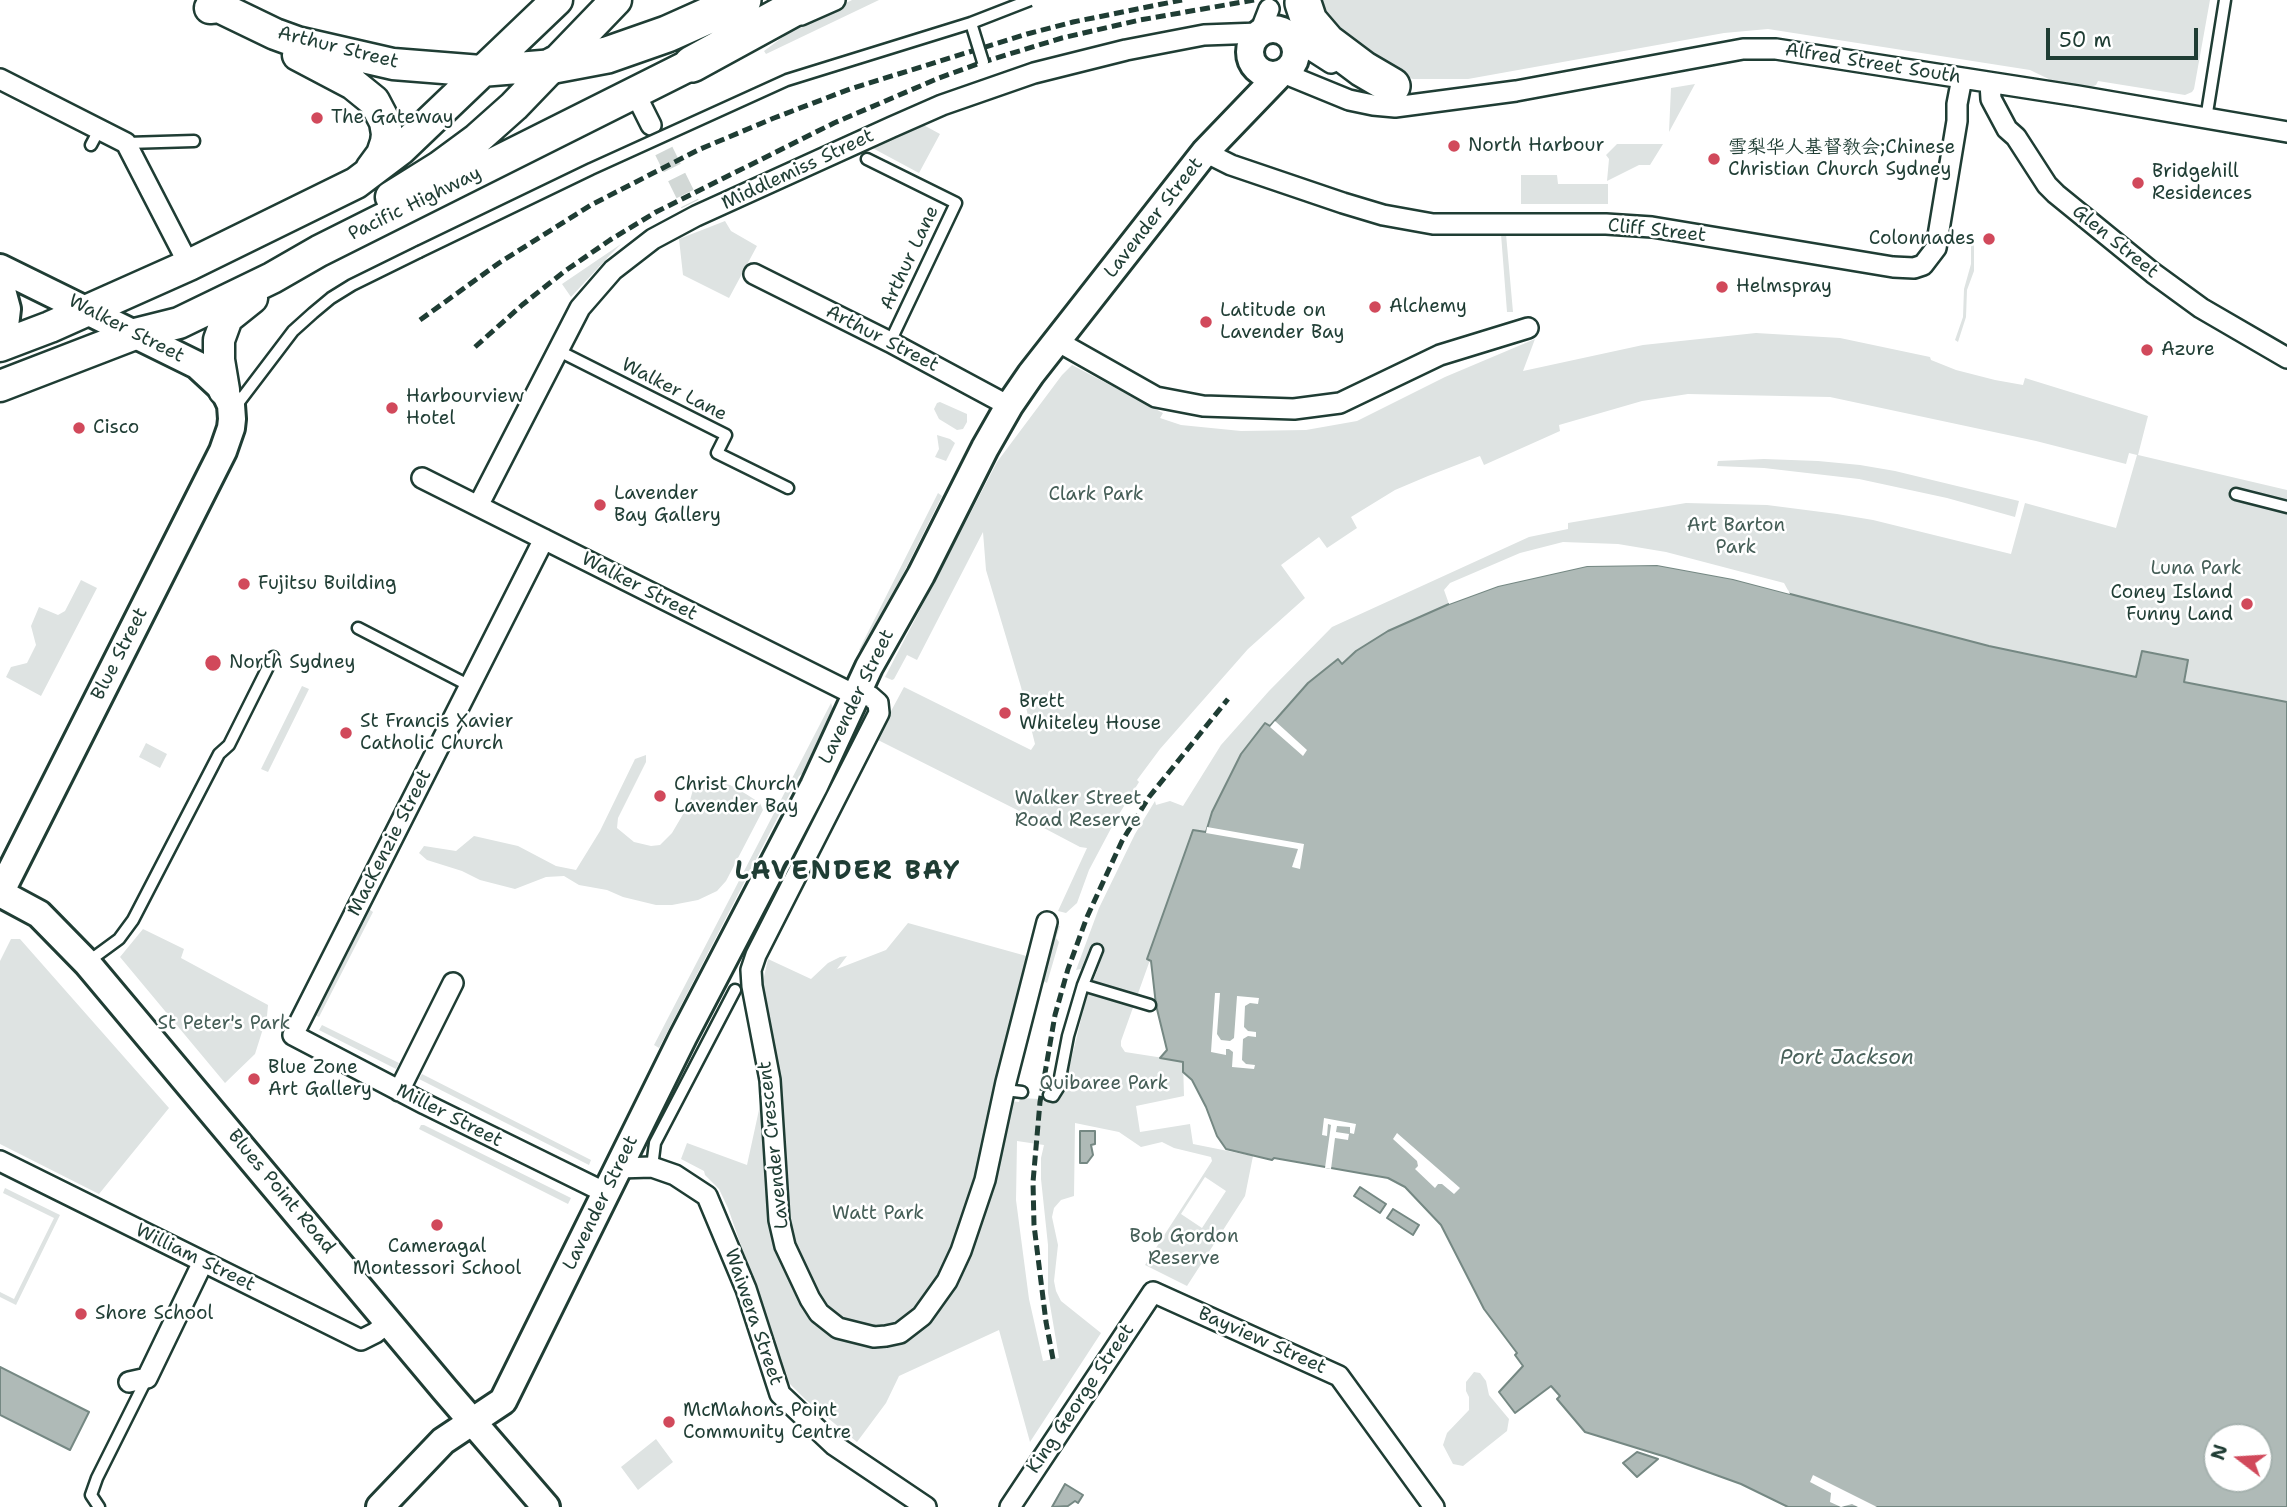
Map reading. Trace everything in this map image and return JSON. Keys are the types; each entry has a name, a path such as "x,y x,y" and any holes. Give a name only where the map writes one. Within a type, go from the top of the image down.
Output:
{"highway":[{"path":"554,65 607,55 667,34 743,0"},
{"name":"Pacific Highway","path":"692,64 808,0"},
{"path":"1281,23 1309,21 1326,42 1392,86"}],"main road":[{"path":"0,346 188,265 356,183 401,149 557,0"},
{"name":"Arthur Street","path":"202,4 219,7 297,42 369,60 481,71 554,65"},
{"name":"Arthur Street","path":"202,4 215,15 344,79 374,101 385,122 386,142 375,164 356,183"},
{"name":"Pacific Highway","path":"135,334 162,312 380,204 413,184 477,139 514,107 612,5"},
{"name":"Pacific Highway","path":"0,386 135,334 179,323 692,64"},
{"path":"228,401 218,348 224,324 234,311 272,278"}],"street":[{"name":"Pacific Highway","path":"692,64 835,0"},
{"path":"1281,23 1296,50 1292,65 1282,74 1264,74 1252,62 1251,45 1281,23"},
{"name":"Middlemiss Street","path":"478,506 580,307 613,270 693,210 942,105 1034,73 1205,34 1281,23"},
{"name":"Alfred Street South","path":"1282,74 1349,100 1395,107 1516,91 1743,49 1776,49 2287,132"},
{"name":"Lavender Street","path":"1208,150 1240,93 1252,62"},
{"name":"Lavender Street","path":"380,1507 443,1441 503,1401 683,1037 814,786 855,695 1009,405 1208,150 1282,74"},
{"name":"Cliff Street","path":"1208,150 1231,164 1383,215 1433,223 1606,224 1652,227 1893,267 1914,268 1923,265 1936,248 1962,78"},
{"path":"0,79 95,137 126,143 188,265"},
{"name":"Glen Street","path":"1990,83 1991,99 2007,129 2016,137 2047,185 2177,291 2220,320 2287,358"},
{"name":"Alfred Street South","path":"1392,86 1460,100"},
{"path":"635,93 651,125"},
{"name":"Walker Street","path":"0,268 197,365 228,401"},
{"name":"Arthur Street","path":"754,274 1009,405"},
{"path":"0,284 7,309 5,326 0,334"},
{"path":"1057,341 1156,397 1203,406 1294,409 1340,403 1440,355 1528,328"},
{"name":"Blue Street","path":"0,893 223,451 231,428 228,401"},
{"name":"Walker Street","path":"422,478 855,695"},
{"name":"MacKenzie Street","path":"293,1035 544,539"},
{"name":"Lavender Crescent","path":"855,695 875,698 879,713 756,955 751,974 770,1080 779,1220 785,1246 801,1280 819,1313 828,1322 847,1331 874,1337 900,1333 922,1316 947,1281 965,1239 1013,1091 1047,922"},
{"name":"Blues Point Road","path":"0,893 39,914 87,962 546,1507"},
{"path":"399,1091 453,983"},
{"name":"Miller Street","path":"293,1035 399,1091 606,1193"},
{"name":"William Street","path":"0,1161 361,1340 389,1322"},
{"name":"Waiwera Street","path":"618,1168 652,1167 675,1175 707,1196 746,1289 780,1394 834,1445 926,1507"},
{"path":"138,1380 203,1262"},
{"name":"King George Street","path":"1010,1507 1153,1292"},
{"name":"Bayview Street","path":"1153,1292 1339,1376 1434,1507"}],"lane":[{"path":"228,401 293,331 331,298 352,285 592,169 787,80 971,23 1030,0"},
{"path":"2206,118 2225,0"},
{"path":"971,23 983,62"},
{"path":"126,143 194,141"},
{"name":"Arthur Lane","path":"867,159 956,203 890,342"},
{"name":"Walker Lane","path":"557,349 726,435 717,453 788,488"},
{"path":"2236,494 2287,507"},
{"path":"358,628 470,686"},
{"path":"87,962 119,939 133,920 273,657"},
{"path":"1049,1095 1053,1096 1058,1088 1068,1036 1097,950"},
{"path":"1083,985 1150,1005"},
{"path":"652,1167 656,1143 735,990"},
{"path":"88,1507 97,1478 138,1380"},
{"path":"91,1495 99,1507"}],"green space":[{"path":"852,0 879,0 766,54 764,51 791,31"},
{"path":"1312,0 2210,0 2194,89 2185,95 2098,81 2090,87 2053,81 2030,70 1768,29 1724,33 1468,79 1413,79 1371,67"},
{"path":"1695,84 1669,132 1671,88"},
{"path":"918,122 940,134 919,173 865,144"},
{"path":"1617,144 1663,144 1650,165 1639,165 1607,181 1609,159 1606,155"},
{"path":"1521,175 1557,175 1558,184 1608,184 1608,204 1521,204"},
{"path":"725,221 731,231 757,246 729,298 683,275 679,239"},
{"path":"1501,234 1506,234 1513,312 1507,312"},
{"path":"1971,237 1974,238 1974,271 1967,290 1966,317 1958,342 1955,340 1963,317 1964,289 1971,264"},
{"path":"621,244 610,255 571,297 562,284"},
{"path":"1756,333 1840,338 1930,357 1931,360 1956,370 1995,380 2023,385 2025,378 2148,416 2138,455 2287,490 2287,702 2184,682 2187,659 2142,651 2136,677 1989,646 1790,594 1784,583 1666,552 1618,544 1563,542 1520,553 1450,583 1444,590 1449,604 1388,631 1341,664 1337,659 1308,683 1270,727 1265,724 1241,754 1230,774 1212,812 1206,833 1164,916 1147,959 1150,960 1121,1046 1125,1052 1183,1061 1184,1096 1136,1106 1140,1132 1190,1124 1193,1144 1253,1156 1245,1196 1187,1286 1145,1265 1212,1161 1211,1157 1174,1148 1162,1142 1141,1147 1119,1132 1075,1123 1074,1196 1061,1200 1054,1208 1052,1217 1058,1245 1054,1281 1061,1301 1101,1333 1030,1442 999,1330 899,1376 886,1403 857,1442 788,1382 719,1189 704,1171 681,1159 687,1143 747,1165 762,1096 746,1008 759,999 768,959 811,979 828,963 840,957 847,956 837,969 886,950 908,923 1030,957 996,1099 1019,1102 1020,1098 1059,1100 1085,1003 1104,952 1090,948 1081,969 1076,970 1099,908 1135,834 1155,801 1156,805 1170,801 1183,806 1221,745 1332,627 1529,537 1568,529 1568,523 1686,503 1767,505 1837,514 1873,520 2011,554 2025,503 2116,528 2137,455 2129,453 2126,464 2036,441 1830,397 1688,394 1642,401 1559,425 1560,431 1484,465 1480,456 1395,490 1351,517 1357,528 1327,548 1319,537 1281,565 1305,598 1248,649 1160,749 1137,780 1139,782 1089,870 1077,903 1066,913 1058,911 1087,848 1080,847 1042,827 1043,823 876,739 904,687 1031,750 1035,744 986,570 983,532 917,660 907,655 894,679 885,677 997,462 1072,365 1163,413 1160,418 1181,425 1241,431 1306,430 1357,421 1445,377 1535,339 1523,371 1643,345","holes":["1017,1141 1044,1145 1041,1179 1048,1245 1048,1293 1059,1358 1043,1361 1029,1299 1016,1200","1205,1177 1226,1191 1202,1228 1181,1214"]},
{"path":"940,402 967,414 963,429 957,430 939,419 934,409"},
{"path":"937,435 955,443 946,461 935,457 939,449"},
{"path":"1764,459 1860,465 2019,501 2015,517 1947,498 1859,479 1764,468 1717,466 1718,461"},
{"path":"938,493 942,496 864,652 859,650"},
{"path":"81,580 97,588 41,696 6,677 11,667 27,663 36,645 31,626 39,607 58,615 65,611"},
{"path":"302,686 309,689 268,772 261,769"},
{"path":"831,703 832,718 808,770 799,776 659,1048 654,1045"},
{"path":"146,743 167,754 160,768 139,757"},
{"path":"646,755 646,762 618,818 617,828 634,842 660,845 672,833 689,804 694,786 707,780 730,785 760,803 763,810 726,881 717,891 698,900 656,905 607,890 579,885 564,876 546,877 515,889 480,880 427,860 419,853 424,846 456,851 474,836 518,846 556,866 576,870 600,831 635,759"},
{"path":"369,909 373,912 319,1017 315,1015"},
{"path":"1060,926 1056,938 1059,942 1047,983 1039,979 1054,927"},
{"name":"St Peter's Park","path":"143,929 184,949 181,958 268,1005 255,1054 225,1083 120,957"},
{"path":"11,939 20,939 169,1108 99,1194 0,1144 0,961"},
{"path":"322,1025 399,1063 396,1069 319,1030"},
{"path":"422,1074 591,1160 589,1165 419,1079"},
{"path":"421,1125 571,1198 568,1204 419,1129"},
{"path":"5,1188 60,1215 16,1305 0,1297 0,1292 14,1299 54,1218 3,1193"},
{"path":"1474,1372 1480,1373 1486,1381 1489,1395 1509,1419 1507,1431 1463,1466 1453,1464 1443,1445 1447,1433 1469,1410 1466,1382"},
{"path":"656,1439 673,1462 638,1490 621,1467"}],"water":[{"name":"Port Jackson","path":"1657,565 1733,579 1989,646 2136,677 2142,651 2188,660 2184,682 2287,702 2287,1507 1788,1507 1741,1484 1585,1432 1557,1399 1560,1396 1551,1386 1515,1413 1499,1392 1523,1366 1515,1355 1517,1353 1484,1309 1441,1225 1405,1187 1388,1178 1274,1158 1272,1160 1226,1149 1217,1136 1192,1080 1183,1072 1183,1062 1160,1058 1167,1050 1156,1005 1151,961 1147,959 1193,830 1206,832 1212,812 1241,754 1265,723 1270,726 1308,683 1338,659 1342,664 1356,651 1388,631 1498,586 1587,566"},
{"path":"1080,1131 1095,1131 1095,1144 1091,1145 1093,1155 1087,1163 1080,1163"},
{"path":"1360,1187 1386,1204 1380,1213 1354,1196"},
{"path":"1393,1209 1419,1225 1413,1235 1387,1218"},
{"path":"0,1367 89,1412 70,1450 0,1415"},
{"path":"1637,1452 1658,1459 1637,1477 1623,1463"},
{"path":"1065,1484 1083,1495 1078,1503 1075,1501 1068,1506 1052,1507"}],"pier":[{"path":"1587,562 1657,562 1734,576 1788,590 1790,594 1733,579 1657,565 1587,566 1498,586 1449,604 1448,600 1498,582"},
{"path":"1275,721 1307,750 1303,756 1270,727"},
{"path":"1207,827 1304,844 1300,869 1292,867 1298,849 1206,833"},
{"path":"1215,993 1220,993 1217,1034 1221,1040 1230,1041 1234,1038 1237,996 1259,998 1258,1004 1250,1003 1245,1006 1244,1027 1248,1031 1256,1032 1256,1037 1248,1036 1243,1039 1242,1060 1246,1064 1255,1065 1254,1069 1232,1067 1233,1052 1229,1049 1226,1049 1226,1055 1211,1052"},
{"path":"1324,1118 1356,1124 1354,1134 1350,1133 1350,1127 1337,1126 1336,1132 1349,1134 1348,1140 1335,1138 1331,1169 1325,1168 1331,1125 1328,1124 1327,1136 1322,1135"},
{"path":"1397,1133 1460,1188 1454,1194 1442,1184 1435,1188 1415,1169 1418,1166 1417,1161 1393,1139"},
{"path":"1813,1475 1877,1507 1858,1507 1852,1504 1841,1507 1830,1502 1831,1493 1810,1482"}],"tunnel":[{"path":"651,125 690,204"}],"railway":[{"path":"420,320 499,263 591,205 698,150 774,118 850,89 1027,34 1182,0"},
{"path":"475,347 522,305 610,240 656,212 834,123 939,78 1062,38 1140,20 1254,0"},
{"path":"1053,1359 1034,1225 1033,1182 1040,1102 1055,1015 1087,917 1122,841 1149,797 1228,699"}],"place":[{"name":"The Gateway","path":"317,118"},
{"name":"North Harbour","path":"1454,146"},
{"name":"雪梨华人基督教会;Chinese Christian Church Sydney","path":"1714,159"},
{"name":"Bridgehill Residences","path":"2138,183"},
{"name":"Colonnades","path":"1989,239"},
{"name":"Helmspray","path":"1722,287"},
{"name":"Alchemy","path":"1375,307"},
{"name":"Latitude on Lavender Bay","path":"1206,322"},
{"name":"Azure","path":"2147,350"},
{"name":"Harbourview Hotel","path":"392,408"},
{"name":"Cisco","path":"79,428"},
{"name":"Lavender Bay Gallery","path":"600,505"},
{"name":"Fujitsu Building","path":"244,584"},
{"name":"Coney Island Funny Land","path":"2247,604"},
{"name":"North Sydney","path":"213,663"},
{"name":"Brett Whiteley House","path":"1005,713"},
{"name":"St Francis Xavier Catholic Church","path":"346,733"},
{"name":"Christ Church Lavender Bay","path":"660,796"},
{"name":"Blue Zone Art Gallery","path":"254,1079"},
{"name":"Cameragal Montessori School","path":"437,1225"},
{"name":"Shore School","path":"81,1314"},
{"name":"McMahons Point Community Centre","path":"669,1422"}],"district":[{"name":"LAVENDER BAY","path":"848,872"}],"park label":[{"name":"Clark Park","path":"1096,495"},
{"name":"Art Barton Park","path":"1736,537"},
{"name":"Luna Park","path":"2196,569"},
{"name":"Walker Street Road Reserve","path":"1078,810"},
{"name":"Quibaree Park","path":"1104,1084"},
{"name":"Watt Park","path":"878,1214"},
{"name":"Bob Gordon Reserve","path":"1184,1248"}]}
